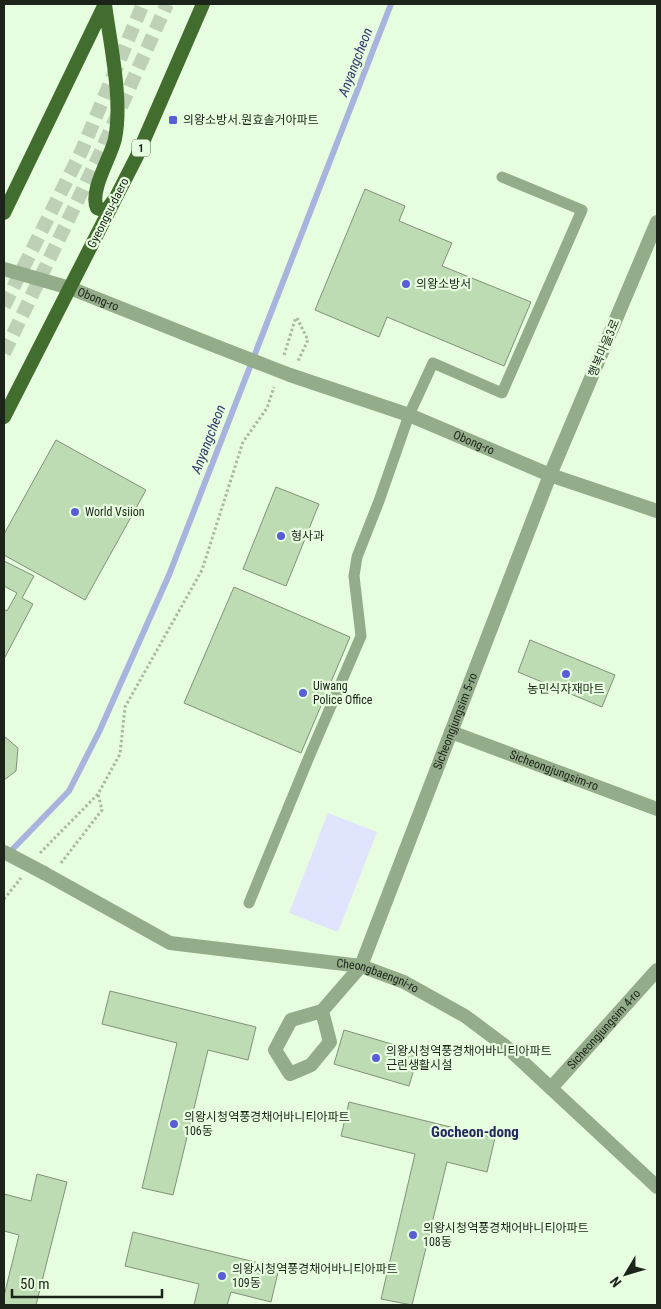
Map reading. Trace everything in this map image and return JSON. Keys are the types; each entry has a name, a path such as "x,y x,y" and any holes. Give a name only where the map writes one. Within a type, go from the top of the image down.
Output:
{"main road":[{"path":"105,4 114,72 117,128 113,148 95,194 97,208 103,210 108,208 117,196"},
{"path":"4,213 105,4"},
{"name":"Gyeongsu-daero","path":"4,417 137,156 203,4"}],"street":[{"name":"행복마을3로","path":"550,475 657,222"},
{"name":"Obong-ro","path":"4,269 70,288 290,375 409,415 550,475 657,511"},
{"name":"Sicheongjungsim 5-ro","path":"322,1012 361,966 550,475"},
{"name":"Sicheongjungsim-ro","path":"451,732 657,809"},
{"name":"Cheongbaengni-ro","path":"4,852 170,943 361,966 404,982 465,1016 509,1050 657,1187"},
{"name":"Sicheongjungsim 4-ro","path":"550,1088 657,970"},
{"path":"322,1012 330,1042 311,1065 290,1074 275,1050 291,1020 322,1012"}],"lane":[{"path":"249,903 361,636 354,576 357,556 379,501 409,415 433,363 502,393 582,210 502,177"}],"path":[{"path":"282,363 296,317 308,340 290,375"},
{"path":"37,857 98,794 120,754 125,707 202,570 243,442 267,408 276,381"},
{"path":"47,875 102,810 98,794"},
{"path":"4,899 25,872"}],"shaded area":[{"path":"328,813 377,832 338,932 289,913"}],"building":[{"name":"의왕소방서","path":"365,189 405,206 399,221 452,243 442,266 531,302 504,366 387,317 379,337 315,310"},
{"name":"World Vsiion","path":"56,440 146,490 85,600 4,555 4,534"},
{"name":"형사과","path":"276,487 319,504 286,586 243,569"},
{"path":"4,561 34,576 22,598 33,604 4,659 4,609 7,611 17,593 4,586"},
{"path":"234,587 350,637 301,753 184,703"},
{"name":"농민식자재마트","path":"530,640 615,675 602,707 518,672"},
{"path":"4,736 18,748 16,771 4,780"},
{"name":"의왕시청역풍경채어바니티아파트 106동","path":"110,991 256,1027 248,1060 208,1050 173,1195 142,1188 177,1043 102,1024"},
{"name":"의왕시청역풍경채어바니티아파트 근린생활시설","path":"344,1030 419,1052 409,1086 334,1064"},
{"name":"의왕시청역풍경채어바니티아파트 108동","path":"349,1102 495,1138 487,1172 447,1162 412,1305 381,1299 415,1154 341,1136"},
{"path":"37,1174 67,1182 36,1305 4,1305 4,1296 19,1235 4,1231 4,1194 31,1201"},
{"name":"의왕시청역풍경채어바니티아파트 109동","path":"133,1232 279,1268 271,1302 231,1292 227,1305 194,1305 199,1284 125,1266"}],"waterway":[{"name":"Anyangcheon","path":"8,854 69,791 99,732 169,575 391,4"}],"tunnel":[{"path":"4,306 82,150 143,4"},
{"path":"4,353 98,158 167,4"}],"place":[{"name":"의왕소방서.원효솔거아파트","path":"173,120"},
{"name":"의왕소방서","path":"406,284"},
{"name":"World Vsiion","path":"75,512"},
{"name":"형사과","path":"281,536"},
{"name":"농민식자재마트","path":"566,674"},
{"name":"Uiwang Police Office","path":"303,693"},
{"name":"의왕시청역풍경채어바니티아파트 근린생활시설","path":"376,1058"},
{"name":"의왕시청역풍경채어바니티아파트 106동","path":"174,1124"},
{"name":"의왕시청역풍경채어바니티아파트 108동","path":"413,1235"},
{"name":"의왕시청역풍경채어바니티아파트 109동","path":"222,1276"}],"district":[{"name":"Gocheon-dong","path":"475,1132"}]}
